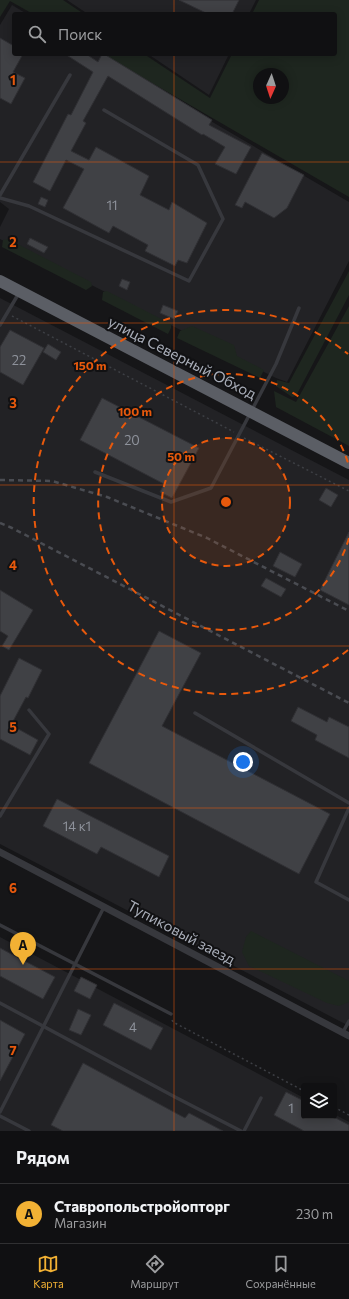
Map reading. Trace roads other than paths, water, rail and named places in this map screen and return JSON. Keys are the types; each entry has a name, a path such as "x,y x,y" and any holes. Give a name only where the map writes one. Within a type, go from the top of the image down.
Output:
{"highway":[{"name":"улица Северный Обход","path":"0,281 349,463"}],"street":[{"name":"Тупиковый заезд","path":"0,852 346,1035"}],"lane":[{"path":"0,195 70,75"},
{"path":"0,198 29,206 190,281 223,219 198,165 104,110"},
{"path":"0,325 20,292"},
{"path":"95,472 171,502 211,488 276,364 299,308"},
{"path":"0,816 49,734 29,710"},
{"path":"195,713 349,803"},
{"path":"349,808 316,882 349,900"},
{"path":"0,1112 104,907"},
{"path":"0,925 170,1014"},
{"path":"0,1003 175,1097 242,1131 261,1098"},
{"path":"346,1035 349,1021"},
{"path":"0,1116 29,1131"}],"railway":[{"path":"0,480 52,481 107,497 207,538 349,611"},
{"path":"0,523 349,703"}],"place":[{"name":"Ставропольстройопторг","path":"23,965"}]}
